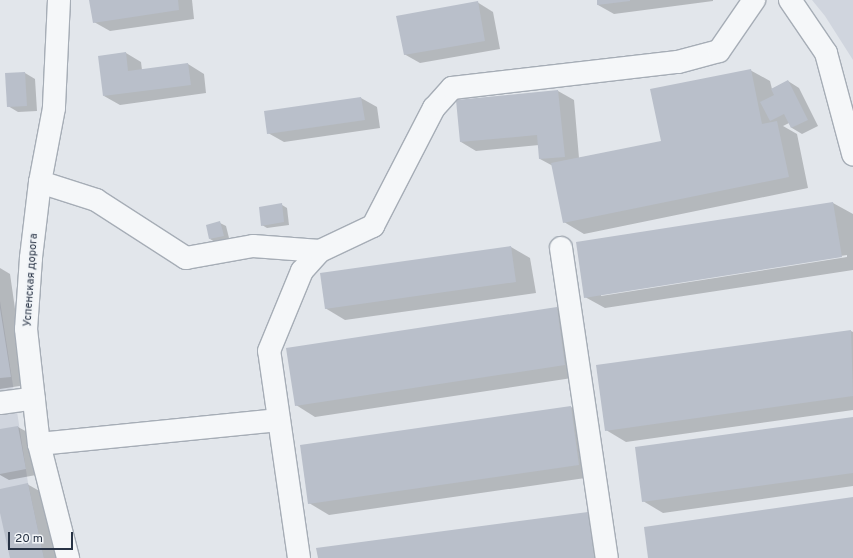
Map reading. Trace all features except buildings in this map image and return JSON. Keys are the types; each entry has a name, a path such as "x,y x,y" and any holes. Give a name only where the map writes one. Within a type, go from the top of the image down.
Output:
{"street":[{"name":"Успенская дорога","path":"59,0 54,108 40,182 31,258 26,329 39,444 68,558"},
{"path":"298,558 269,350 302,271 320,251 373,226 434,108 452,88 678,62 719,51 754,0"},
{"path":"790,0 826,53 853,154"},
{"path":"40,182 96,200 186,258 253,246 320,251"},
{"path":"561,248 607,558"},
{"path":"0,403 34,398"},
{"path":"39,444 279,420"}],"shaded area":[{"path":"812,0 853,0 853,60 825,16"},
{"path":"0,301 28,483 44,558 0,558"}]}
